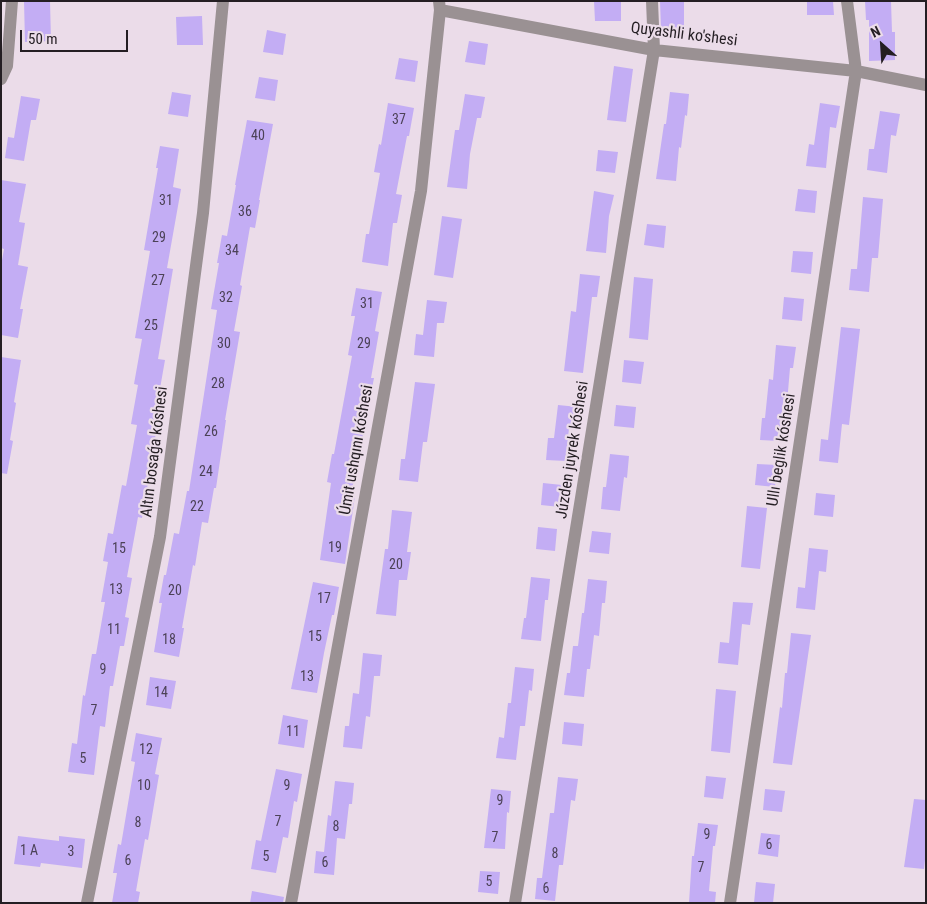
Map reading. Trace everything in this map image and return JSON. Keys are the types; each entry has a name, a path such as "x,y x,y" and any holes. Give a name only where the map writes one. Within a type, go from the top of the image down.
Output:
{"street":[{"path":"1,79 12,1"},
{"name":"Altın bosaǵa kóshesi","path":"87,903 160,537 202,213 223,1"},
{"name":"Júzden juyrek kóshesi","path":"515,903 654,50 652,1"},
{"name":"Ullı beglik kóshesi","path":"730,903 856,72 847,1"},
{"name":"Quyashli ko'shesi","path":"440,6 654,50 856,72 926,85"},
{"name":"Úmit ushqını kóshesi","path":"291,903 421,191 440,6"}],"building":[{"path":"24,1 50,1 51,41 25,42"},
{"path":"594,1 621,1 621,21 595,21"},
{"path":"660,1 684,1 684,29 661,29"},
{"path":"807,1 833,1 834,15 807,15"},
{"path":"865,1 891,1 892,32 895,32 895,60 869,61 869,20 866,20"},
{"path":"202,16 203,45 177,45 176,17"},
{"path":"267,30 286,34 283,55 263,52"},
{"path":"469,41 488,44 485,65 465,62"},
{"path":"399,58 418,61 415,82 395,79"},
{"path":"614,66 633,69 626,122 607,120"},
{"path":"259,77 278,80 275,101 255,98"},
{"path":"172,92 191,95 188,117 168,114"},
{"path":"670,92 689,94 681,148 679,147 676,181 656,179"},
{"path":"465,94 485,97 481,118 477,118 470,154 467,189 447,187 455,130 459,130"},
{"path":"21,96 40,99 36,120 31,120 24,161 5,158 8,137 14,138"},
{"path":"388,103 414,108 396,194 402,195 397,223 393,223 388,266 362,262 366,234 369,234 380,173 374,172"},
{"path":"820,103 840,106 836,128 830,127 826,168 806,166 809,144 814,145"},
{"path":"880,111 900,114 896,136 891,135 887,173 867,170 869,149 874,149"},
{"path":"247,120 273,124 255,228 250,227 240,285 242,286 234,331 240,332 216,488 214,488 208,523 202,522 182,628 184,628 179,657 154,652 162,603 159,603 174,533 179,534 187,491 189,491 217,310 211,309 219,263 217,263 222,235 227,236"},
{"path":"160,146 179,149 173,187 181,189 167,268 173,269 158,359 165,360 158,400 162,400 154,444 160,445 155,473 150,472 142,518 138,517 127,577 132,578 125,617 129,618 124,646 120,646 113,686 110,686 105,727 100,726 94,775 68,772 72,743 77,744 83,695 85,696 92,654 96,654 105,602 101,602 108,562 103,561 108,533 113,534 122,485 126,486 137,425 131,424 138,385 134,384 142,339 135,338 150,251 144,250"},
{"path":"598,150 618,152 615,173 596,171"},
{"path":"1,180 26,184 19,222 25,223 18,265 28,267 20,309 23,309 18,338 1,335 1,266 4,249 1,248"},
{"path":"798,189 817,191 815,213 795,211"},
{"path":"594,191 614,195 609,216 606,253 586,251"},
{"path":"863,197 883,199 878,258 872,258 869,292 849,290 851,269 857,269"},
{"path":"442,216 462,219 453,278 434,275"},
{"path":"647,224 666,226 664,248 644,245"},
{"path":"793,251 813,252 811,274 791,272"},
{"path":"580,274 600,276 597,297 592,297 583,373 564,371 571,311 576,312"},
{"path":"634,277 653,279 648,340 629,338"},
{"path":"356,288 382,292 375,331 379,332 371,378 374,378 351,495 355,496 345,564 320,560 331,483 327,482 352,356 348,355 355,316 351,316"},
{"path":"784,297 804,299 802,321 782,319"},
{"path":"427,300 447,302 444,323 437,323 434,357 414,355 416,334 423,335"},
{"path":"841,327 860,329 849,425 842,424 838,463 819,461 821,439 828,440"},
{"path":"776,345 796,347 793,368 790,368 787,403 783,402 779,441 760,440 762,418 765,418 769,379 773,380"},
{"path":"1,357 21,360 10,440 13,441 7,474 1,473"},
{"path":"624,360 644,362 641,384 622,382"},
{"path":"415,382 435,384 427,442 423,442 418,482 399,480 401,459 405,459"},
{"path":"558,405 578,407 575,428 569,428 566,461 546,460 548,438 554,438"},
{"path":"616,405 636,407 634,428 614,426"},
{"path":"610,454 629,456 627,478 624,477 620,511 601,509 603,487 606,487"},
{"path":"757,464 777,465 775,487 755,485"},
{"path":"543,483 562,485 560,507 541,505"},
{"path":"816,493 835,495 833,517 814,515"},
{"path":"747,506 767,508 760,569 741,567"},
{"path":"392,510 412,512 407,552 411,552 407,580 399,580 396,616 376,614 385,549 388,549"},
{"path":"538,527 557,529 555,551 536,549"},
{"path":"592,531 611,533 609,554 589,552"},
{"path":"809,548 828,550 826,572 819,571 815,610 796,608 798,587 805,588"},
{"path":"531,577 550,579 548,600 545,600 541,641 521,639 524,618 526,618"},
{"path":"588,579 607,581 605,603 602,603 599,636 594,635 584,697 564,695 567,673 570,673 573,646 578,646"},
{"path":"313,582 339,587 317,693 291,689"},
{"path":"733,602 753,603 750,625 742,624 738,665 718,663 720,642 729,643"},
{"path":"791,633 811,635 792,765 773,763 780,707 782,708 785,673 787,673"},
{"path":"363,653 382,655 380,676 374,676 370,717 366,716 362,749 343,747 345,726 349,726 353,693 359,694"},
{"path":"515,667 534,669 532,691 529,690 525,726 520,726 516,760 496,758 499,737 504,738 508,703 511,703"},
{"path":"150,677 176,681 171,709 146,705"},
{"path":"716,689 736,691 730,753 711,751"},
{"path":"283,715 308,720 304,748 278,744"},
{"path":"564,722 584,724 582,746 562,744"},
{"path":"136,733 162,738 155,774 159,775 148,840 145,839 136,891 140,892 138,903 112,903 117,873 113,873 118,844 121,845 135,762 131,761"},
{"path":"276,769 302,774 297,802 294,801 288,838 283,837 276,873 251,869 256,840 261,841"},
{"path":"706,776 726,778 723,799 704,797"},
{"path":"558,777 578,779 575,801 571,800 563,865 559,865 555,901 535,899 537,878 542,878 550,813 554,813"},
{"path":"335,781 354,783 352,804 349,804 345,839 337,838 334,875 314,873 316,851 324,852 328,815 331,816"},
{"path":"491,789 511,791 509,813 507,812 505,849 484,848"},
{"path":"765,789 785,791 782,812 763,810"},
{"path":"914,799 926,800 924,869 904,867"},
{"path":"698,823 718,825 715,846 713,846 709,891 716,892 715,903 689,903 692,856 694,856"},
{"path":"761,833 780,835 778,857 758,854"},
{"path":"18,836 59,841 59,836 85,839 82,868 41,863 40,867 14,864"},
{"path":"480,871 500,872 498,894 478,892"},
{"path":"756,882 775,884 773,903 754,903"},
{"path":"252,891 284,897 283,903 250,903"}]}
